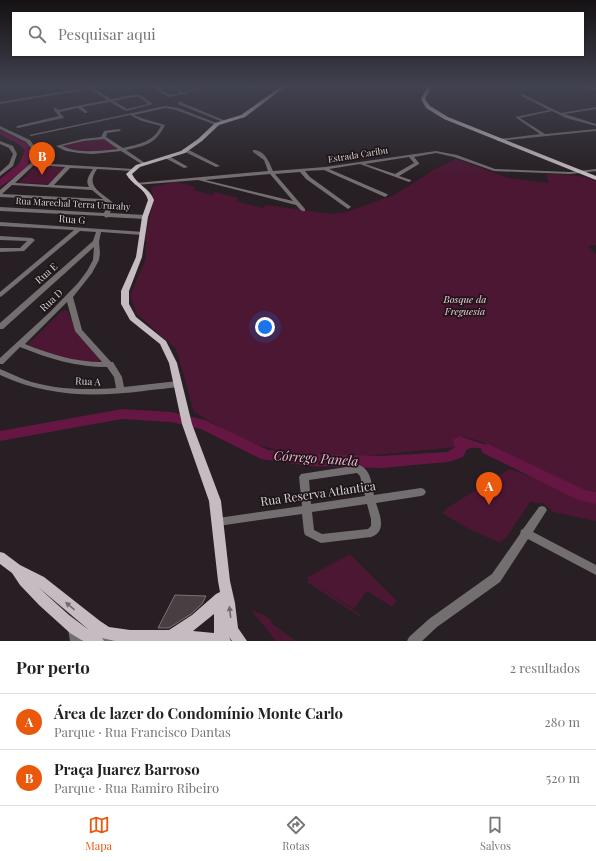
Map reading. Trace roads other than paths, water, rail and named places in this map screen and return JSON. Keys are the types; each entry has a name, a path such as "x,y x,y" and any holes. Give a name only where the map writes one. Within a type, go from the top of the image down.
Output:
{"main road":[{"path":"240,641 232,630 214,501 185,419 172,363 165,347 133,318 125,304 125,291 138,261 145,217 150,204 150,196 146,190 136,184 129,174 132,170 143,164 186,150 200,140 217,124 243,116"},
{"path":"444,116 457,123 596,178"},
{"path":"0,557 16,569 40,581 102,638"},
{"path":"16,569 30,590 70,624 102,638 122,636 170,637 222,641 219,600 224,581"},
{"path":"170,637 183,631 210,610 219,600"}],"street":[{"path":"18,127 62,117 61,116"},
{"path":"31,135 121,116"},
{"path":"133,116 139,119 163,125 154,139 121,149 90,153 78,152 58,146 83,140 108,139 121,149 143,164"},
{"path":"195,116 217,124"},
{"path":"211,116 224,121"},
{"path":"523,116 517,117 543,134"},
{"path":"566,116 596,125"},
{"path":"0,126 28,141 37,153 33,164 0,194"},
{"path":"103,138 105,132 119,130"},
{"path":"499,140 543,134 596,130"},
{"path":"0,174 11,165 15,157 14,150 1,143"},
{"path":"186,150 218,166"},
{"path":"255,151 266,159 271,172 303,210"},
{"name":"Estrada Caribu","path":"136,184 325,168 429,152 442,153 486,168 500,171 596,170"},
{"path":"395,176 417,162 410,155"},
{"path":"167,157 186,167"},
{"path":"360,163 409,181"},
{"path":"33,164 132,170"},
{"path":"50,186 69,166"},
{"path":"92,189 89,178 96,168"},
{"path":"325,168 385,195"},
{"path":"301,170 308,178 348,207"},
{"path":"196,179 297,204"},
{"path":"12,184 92,189 109,201 111,205 106,216"},
{"path":"0,194 109,201"},
{"name":"Rua Marechal Terra Ururahy","path":"0,209 145,217"},
{"name":"Rua G","path":"0,224 142,232"},
{"path":"0,294 79,229"},
{"path":"96,242 99,230"},
{"path":"0,238 32,241 22,250 0,250"},
{"name":"Rua D","path":"0,362 69,296 95,263 97,254 96,242"},
{"name":"Rua E","path":"0,327 96,242"},
{"path":"69,296 79,331 110,364 118,377 120,391"},
{"path":"20,344 66,362 80,364 110,364"},
{"name":"Rua A","path":"0,372 41,387 93,392 120,391 178,384"},
{"path":"359,469 364,474 372,500 376,528 371,533 321,539 309,532 306,508 304,477 306,475 359,469"},
{"name":"Rua Reserva Atlantica","path":"218,522 421,492"},
{"path":"413,641 433,623 496,578 542,510"},
{"path":"525,533 596,570"},
{"path":"70,624 75,631 76,641"}],"waterway":[{"name":"Córrego Panela","path":"0,436 122,414 171,417 205,425 266,455 310,460 381,462 448,457 458,453 460,449"},
{"name":"Córrego Panela","path":"488,449 583,496 596,498"}],"place":[{"name":"Praça Juarez Barroso","path":"42,175"},
{"name":"Área de lazer do Condomínio Monte Carlo","path":"489,505"}],"park label":[{"name":"Bosque da Freguesia","path":"465,304"}]}
